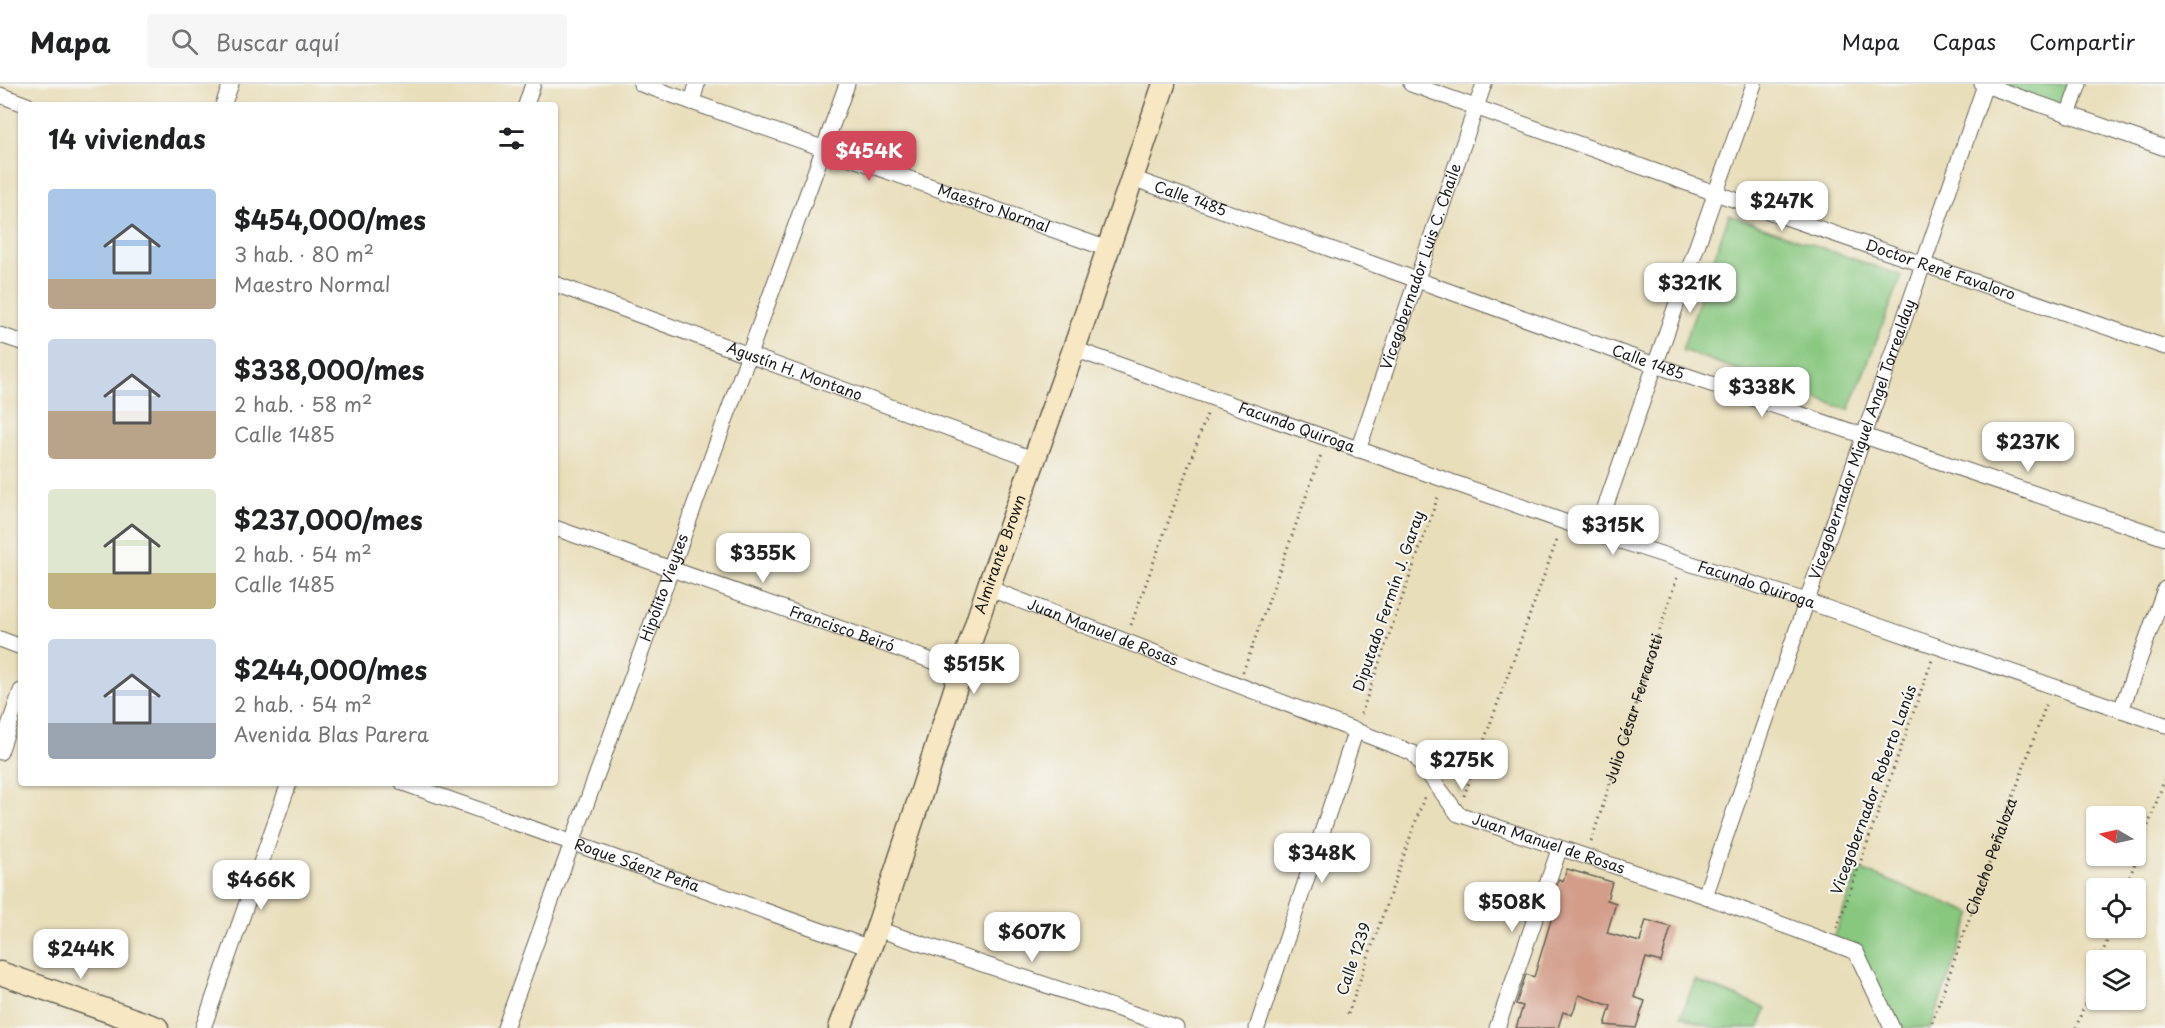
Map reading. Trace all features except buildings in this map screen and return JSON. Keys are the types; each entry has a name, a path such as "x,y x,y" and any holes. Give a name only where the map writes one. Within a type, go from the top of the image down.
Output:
{"main road":[{"name":"Almirante Brown","path":"840,1028 874,938 988,588 1074,349 1164,84"},
{"path":"0,973 151,1027"}],"street":[{"path":"225,102 231,84"},
{"path":"527,102 533,84"},
{"name":"Maestro Normal","path":"641,84 1108,249"},
{"path":"692,102 698,84"},
{"name":"Hipólito Vieytes","path":"505,1028 846,84"},
{"name":"Doctor René Favaloro","path":"1411,84 1715,193 1923,262 2165,347"},
{"name":"Vicegobernador Luis C. Chaile","path":"1358,450 1484,84"},
{"path":"1596,533 1754,84"},
{"path":"1983,84 2165,148"},
{"name":"Vicegobernador Miguel Angel Torrealday","path":"1705,896 1983,84"},
{"path":"2068,115 2079,84"},
{"path":"0,95 19,102"},
{"name":"Calle 1485","path":"1132,178 1655,365 2165,538"},
{"name":"Agustín H. Montano","path":"558,285 1033,459"},
{"path":"0,335 18,341"},
{"name":"Facundo Quiroga","path":"1074,349 1563,522 1806,602 2165,725"},
{"name":"Francisco Beiró","path":"558,529 960,671"},
{"name":"Juan Manuel de Rosas","path":"988,588 1413,753 1458,814 1558,850 1705,896 1832,941 1856,952 1892,1028"},
{"path":"2121,710 2165,589"},
{"path":"0,639 18,645"},
{"path":"0,752 18,700"},
{"path":"1257,1028 1356,730"},
{"path":"203,1028 288,786"},
{"name":"Roque Sáenz Peña","path":"411,786 572,844 874,938 1176,1028"},
{"path":"1497,1028 1558,850"}],"path":[{"path":"1125,641 1213,398"},
{"path":"1239,685 1326,438"},
{"name":"Diputado Fermín J. Garay","path":"1356,730 1444,480"},
{"path":"1458,814 1563,522"},
{"name":"Julio César Ferrarotti","path":"1586,858 1682,561"},
{"name":"Vicegobernador Roberto Lanús","path":"1832,941 1937,647"},
{"name":"Chacho Peñaloza","path":"1930,1028 2052,686"},
{"name":"Calle 1239","path":"1348,1014 1431,777"},
{"path":"2130,878 2165,778"},
{"path":"2076,1028 2086,1000"}],"green space":[{"path":"2002,84 2079,84 2068,115"},
{"path":"1729,215 1902,276 1849,410 1682,350"},
{"path":"1859,869 1972,913 1930,1028 1892,1028 1856,952 1832,941"},
{"path":"1695,980 1766,1008 1759,1028 1713,1028 1681,1016"}]}
